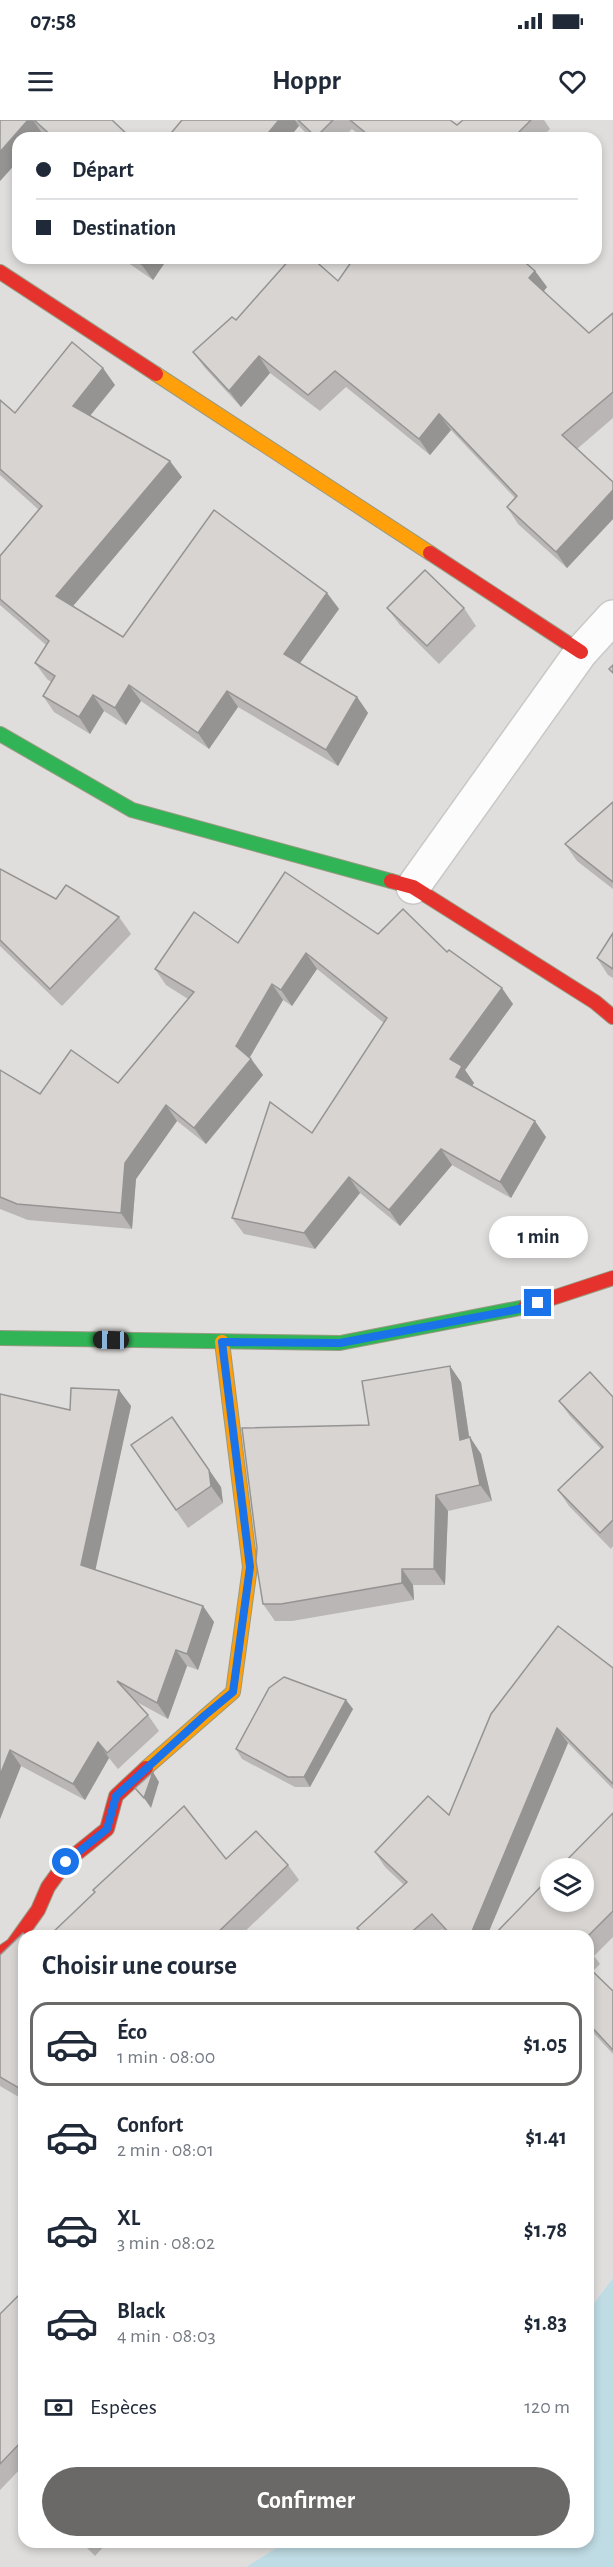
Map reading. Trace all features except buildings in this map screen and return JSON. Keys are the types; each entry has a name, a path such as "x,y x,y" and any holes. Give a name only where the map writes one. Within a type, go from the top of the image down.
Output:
{"main road":[{"path":"0,272 581,652"},
{"path":"0,734 132,810 413,887 595,1002 613,1017"},
{"path":"0,1338 340,1343 519,1309 613,1278"},
{"path":"24,1930 38,1910 48,1887 66,1862 107,1829 116,1796 233,1692 250,1567 222,1342"},
{"path":"0,1954 13,1945 18,1938"}],"street":[{"path":"413,887 581,652 613,617"}],"shaded area":[{"path":"0,120 613,120 613,2278 594,2303 594,1930 18,1930 18,2548 276,2548 246,2567 0,2567"}],"water":[{"path":"613,2278 613,2567 246,2567 276,2548 594,2548 594,2303"}],"traffic: fast":[{"path":"0,734 132,810 391,881"},
{"path":"0,1338 340,1343 525,1307"}],"traffic: slow":[{"path":"156,374 430,553"},
{"path":"146,1768 233,1692 250,1567 222,1342"}],"traffic: jam":[{"path":"0,272 156,374"},
{"path":"430,553 581,652"},
{"path":"391,881 413,887 595,1002 613,1017"},
{"path":"525,1307 613,1278"},
{"path":"24,1930 38,1910 48,1887 66,1862 107,1829 116,1796 146,1768"},
{"path":"0,1954 13,1945 18,1938"}],"route":[{"path":"66,1862 107,1829 116,1796 233,1692 250,1567 222,1342 340,1343 519,1309 538,1303"}]}
